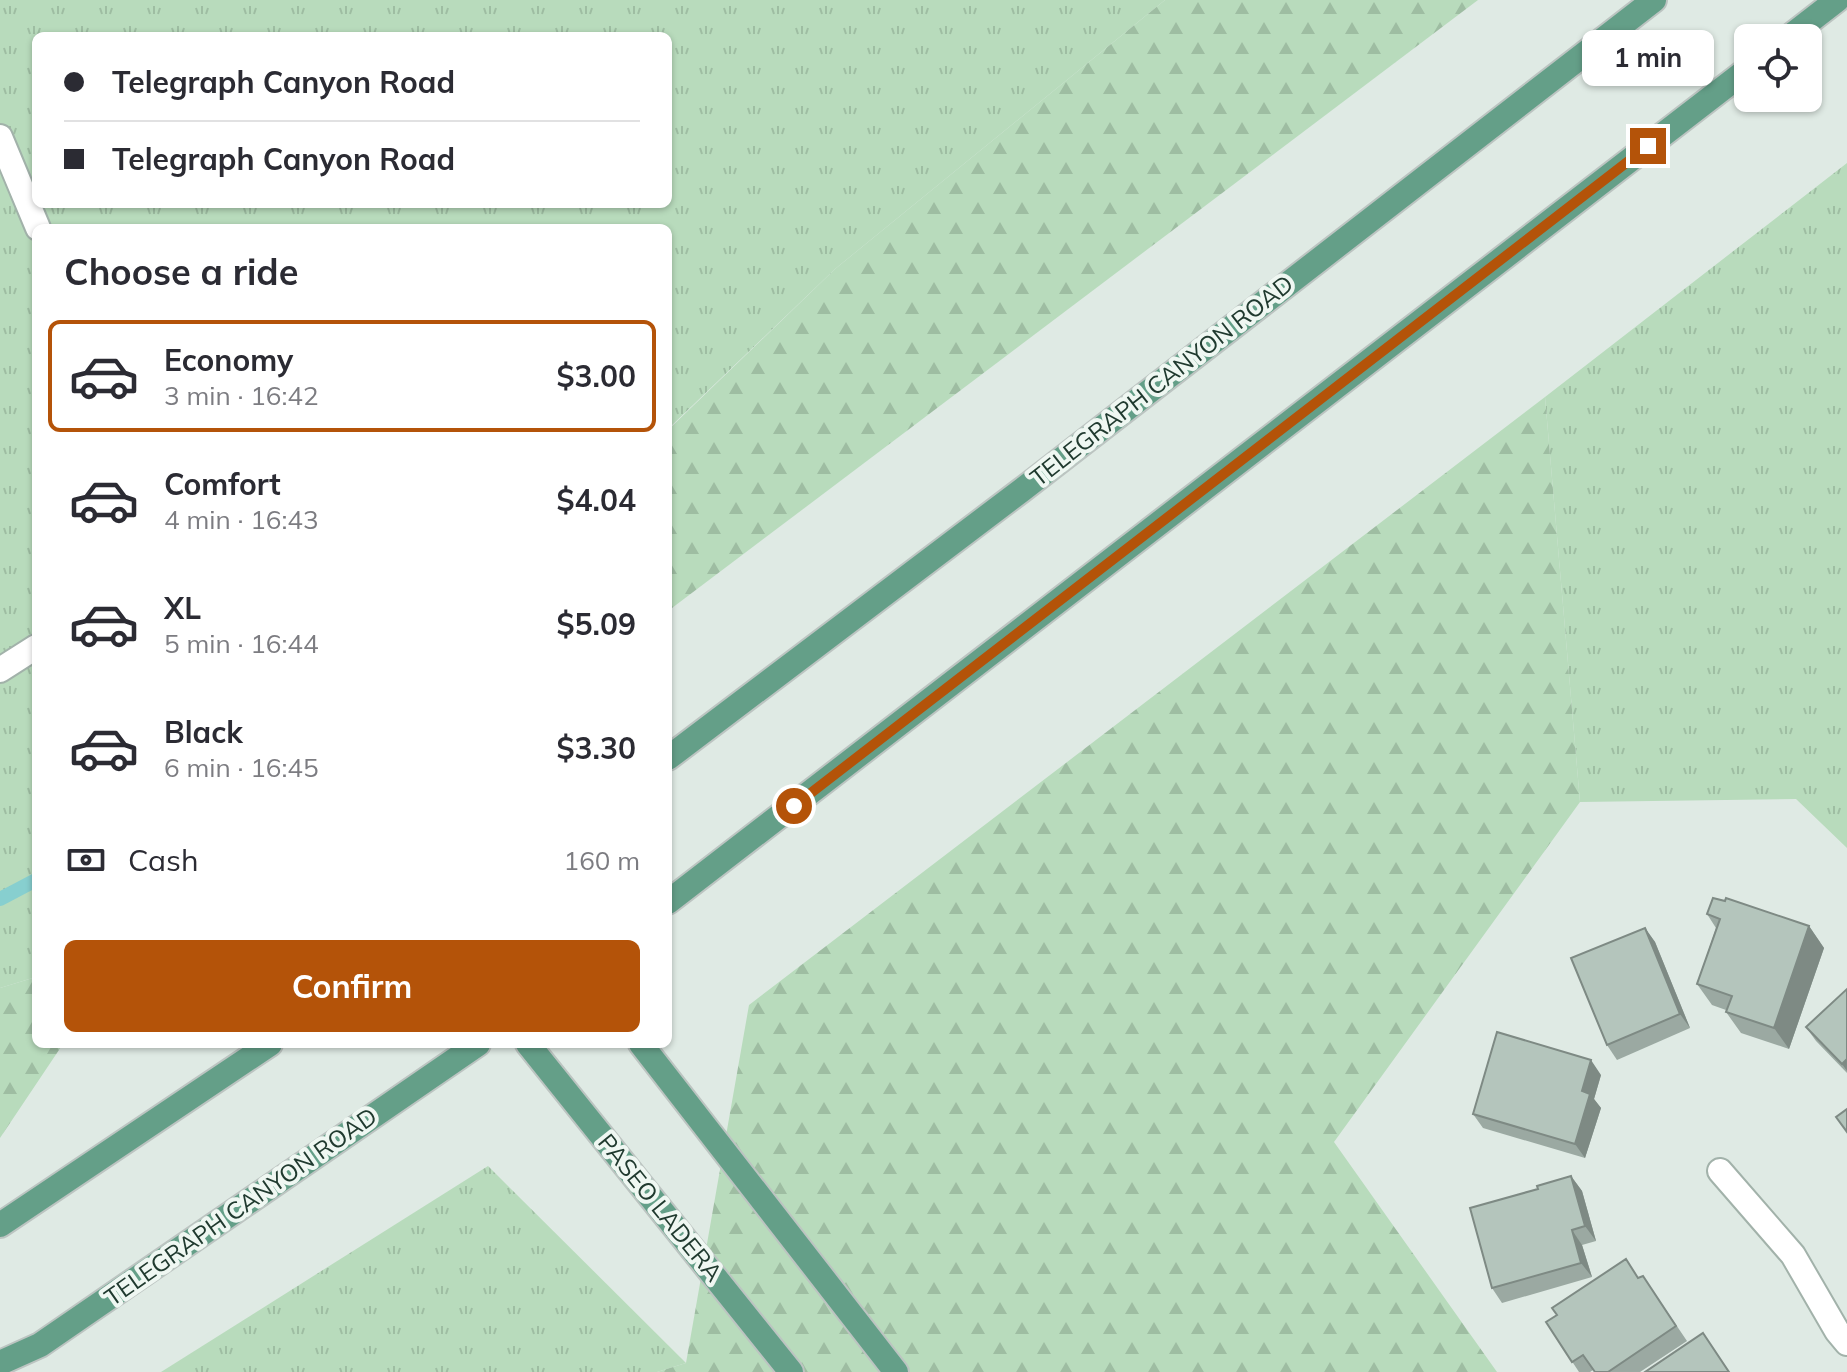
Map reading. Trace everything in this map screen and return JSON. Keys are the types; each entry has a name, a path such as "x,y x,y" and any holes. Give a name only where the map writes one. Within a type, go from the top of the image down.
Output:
{"main road":[{"name":"TELEGRAPH CANYON ROAD","path":"672,755 1010,499 1654,0"},
{"path":"1806,24 1837,0"},
{"path":"672,899 1734,80"},
{"path":"0,1225 264,1048"},
{"name":"TELEGRAPH CANYON ROAD","path":"0,1363 40,1345 472,1048"},
{"name":"PASEO LADERA","path":"531,1048 791,1372"},
{"path":"644,1048 896,1372"}],"street":[{"path":"0,137 36,224"},
{"path":"0,670 32,650"},
{"path":"1720,1171 1793,1255 1847,1343"}],"green space":[{"path":"0,0 1165,0 835,269 672,425 672,224 32,224 32,978 0,988"},
{"path":"1165,0 1478,0 672,608 672,426 835,269"},
{"path":"1847,163 1847,848 1796,799 1580,802 1545,397"},
{"path":"1545,397 1580,802 1334,1142 1497,1372 657,1372 686,1363 749,1005"},
{"path":"32,978 32,1048 60,1048 0,1138 0,988"},
{"path":"488,1166 686,1363 657,1372 161,1372"}],"building":[{"path":"1713,898 1725,901 1726,898 1809,926 1774,1028 1726,1012 1732,996 1697,984 1720,919 1707,914"},
{"path":"1645,928 1680,1014 1607,1045 1571,958"},
{"path":"1847,989 1847,1059 1842,1064 1806,1027"},
{"path":"1497,1032 1591,1060 1582,1091 1590,1094 1575,1144 1473,1114"},
{"path":"1847,1109 1847,1132 1836,1117"},
{"path":"1571,1176 1585,1226 1572,1230 1581,1263 1492,1288 1470,1208 1538,1189 1537,1186"},
{"path":"1626,1259 1638,1278 1643,1276 1676,1326 1608,1372 1595,1372 1583,1355 1572,1362 1546,1322 1557,1315 1552,1308"},
{"path":"1703,1333 1729,1372 1645,1372"}],"waterway":[{"path":"0,899 32,882"}],"route":[{"path":"794,806 1648,146"}]}
